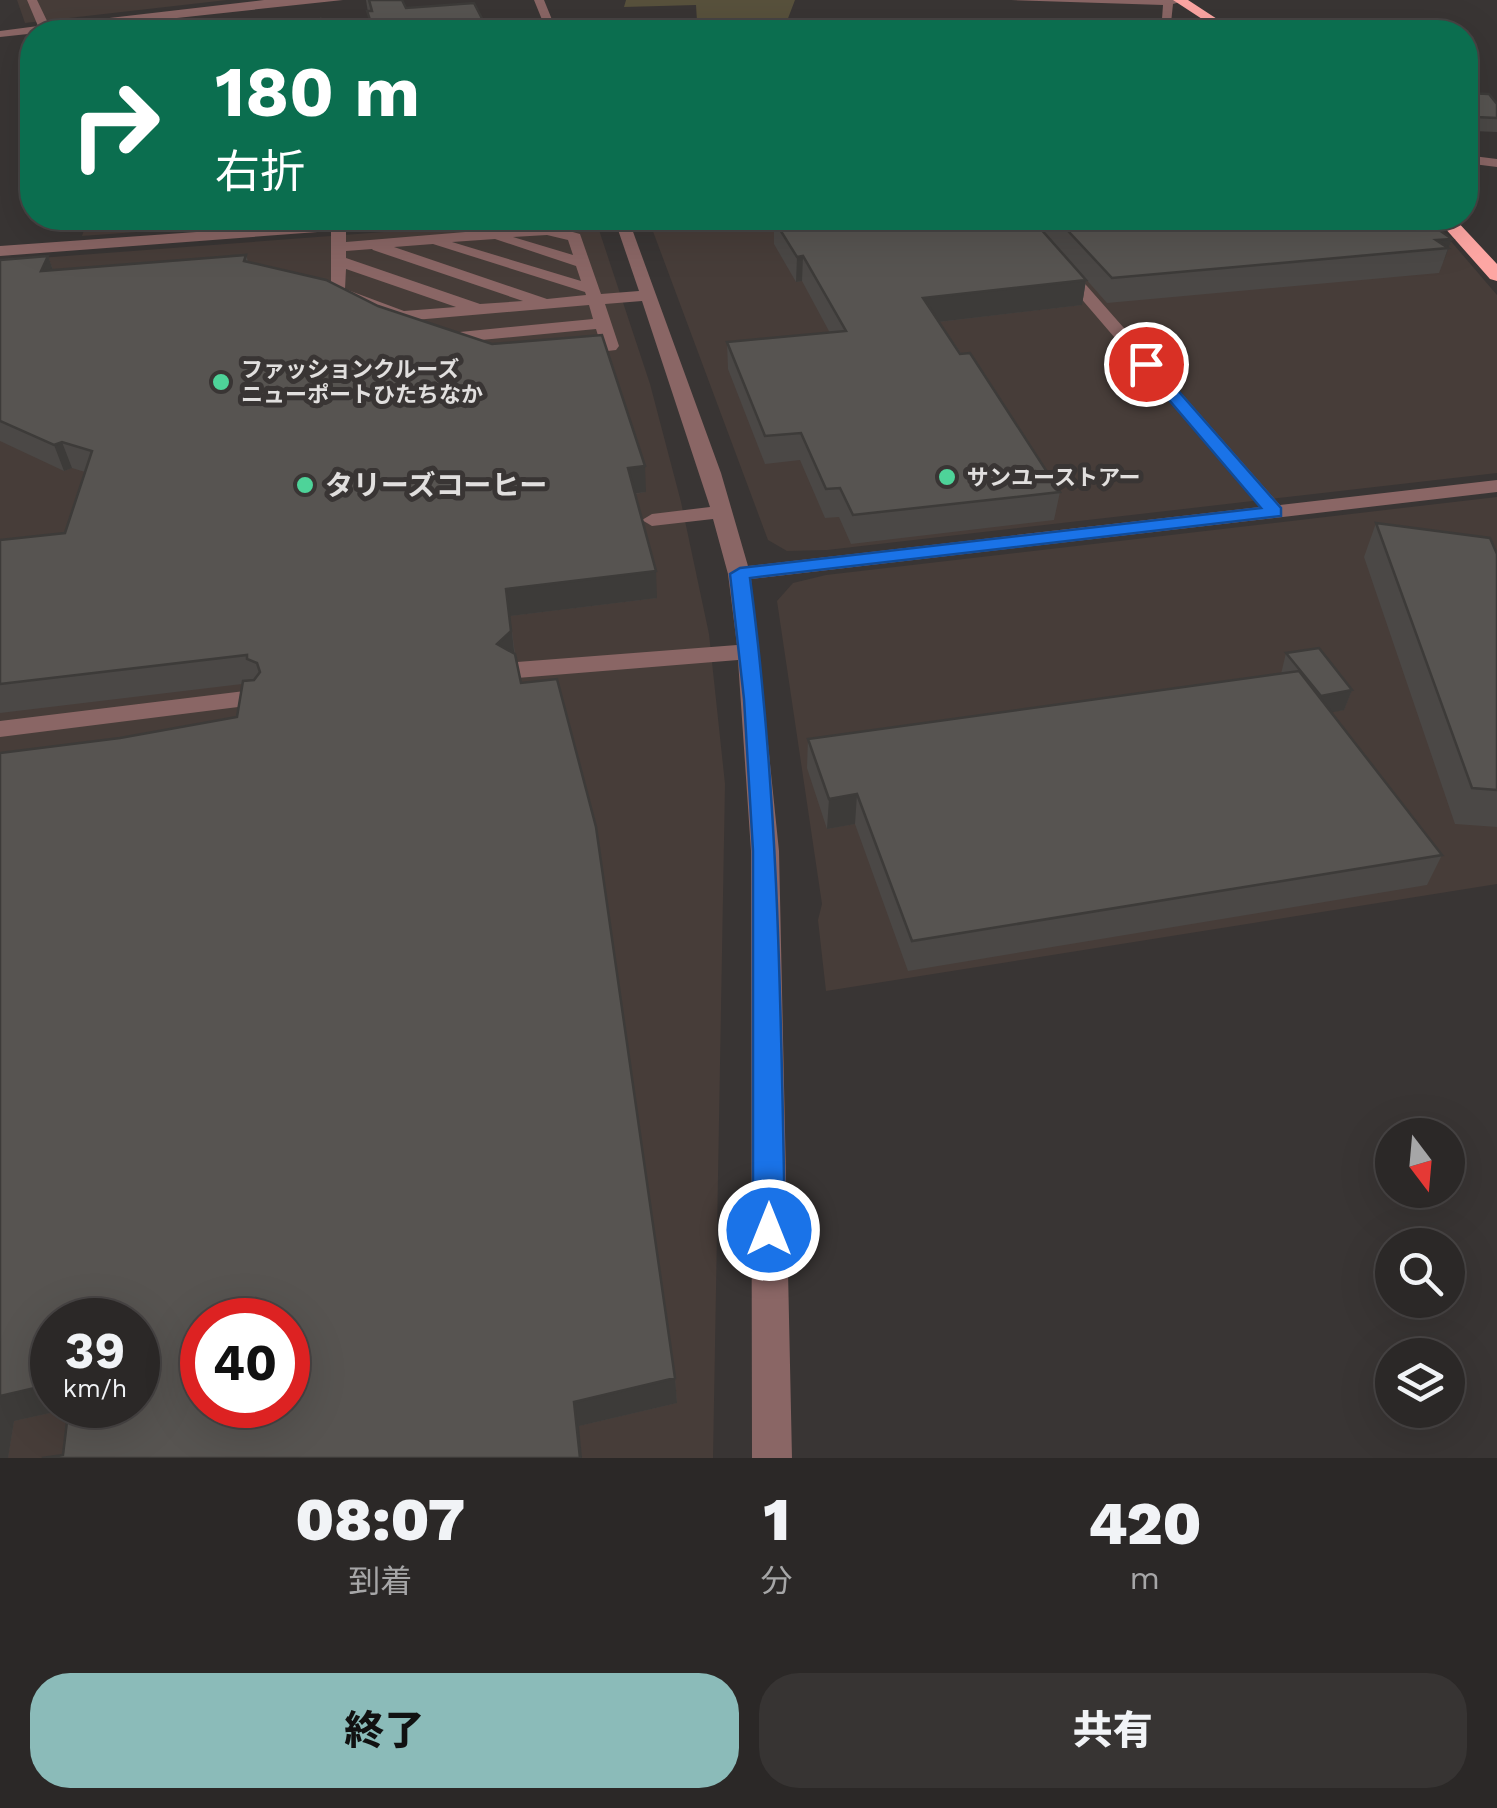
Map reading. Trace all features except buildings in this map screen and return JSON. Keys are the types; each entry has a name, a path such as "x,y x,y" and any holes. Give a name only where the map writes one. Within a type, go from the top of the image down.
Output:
{"highway":[{"path":"1199,0 1230,20"},
{"path":"1177,1 1209,20"},
{"path":"1478,227 1497,248"},
{"path":"1457,230 1497,274"}],"street":[{"path":"125,20 241,3 291,0"},
{"path":"152,20 338,0"},
{"path":"1016,0 1177,1"},
{"path":"0,251 274,230"},
{"path":"339,230 337,292 510,355"},
{"path":"625,230 723,512 740,574 755,699 765,851 772,1458"},
{"path":"1029,230 1275,512"},
{"path":"338,254 369,244 488,235 584,263 610,346 560,351"},
{"path":"427,240 596,295"},
{"path":"369,244 549,304"},
{"path":"338,254 482,310"},
{"path":"403,316 549,304 596,295 649,294"},
{"path":"460,337 604,323"},
{"path":"740,574 1497,486"},
{"path":"652,520 723,512"},
{"path":"517,670 748,652"},
{"path":"0,729 254,698"}],"shaded area":[{"path":"17,0 227,0 51,20 24,20"},
{"path":"626,0 795,0 787,20 697,20 696,5 624,7"},
{"path":"84,230 164,230 82,236"},
{"path":"410,230 599,230 650,384 681,502 709,634 725,784 713,1458 0,1458 0,261"},
{"path":"652,230 1441,230 1497,295 1497,473 827,550 787,551 768,540"},
{"path":"1497,497 1497,884 826,991 818,920 822,904 777,601 793,583 826,575"}],"place":[{"name":"ファッションクルーズ ニューポートひたちなか","path":"221,382"},
{"name":"サンユーストアー","path":"947,477"},
{"name":"タリーズコーヒー","path":"305,485"}],"route":[{"path":"769,1230 765,851 755,699 740,574 1275,512 1146,364"}]}
